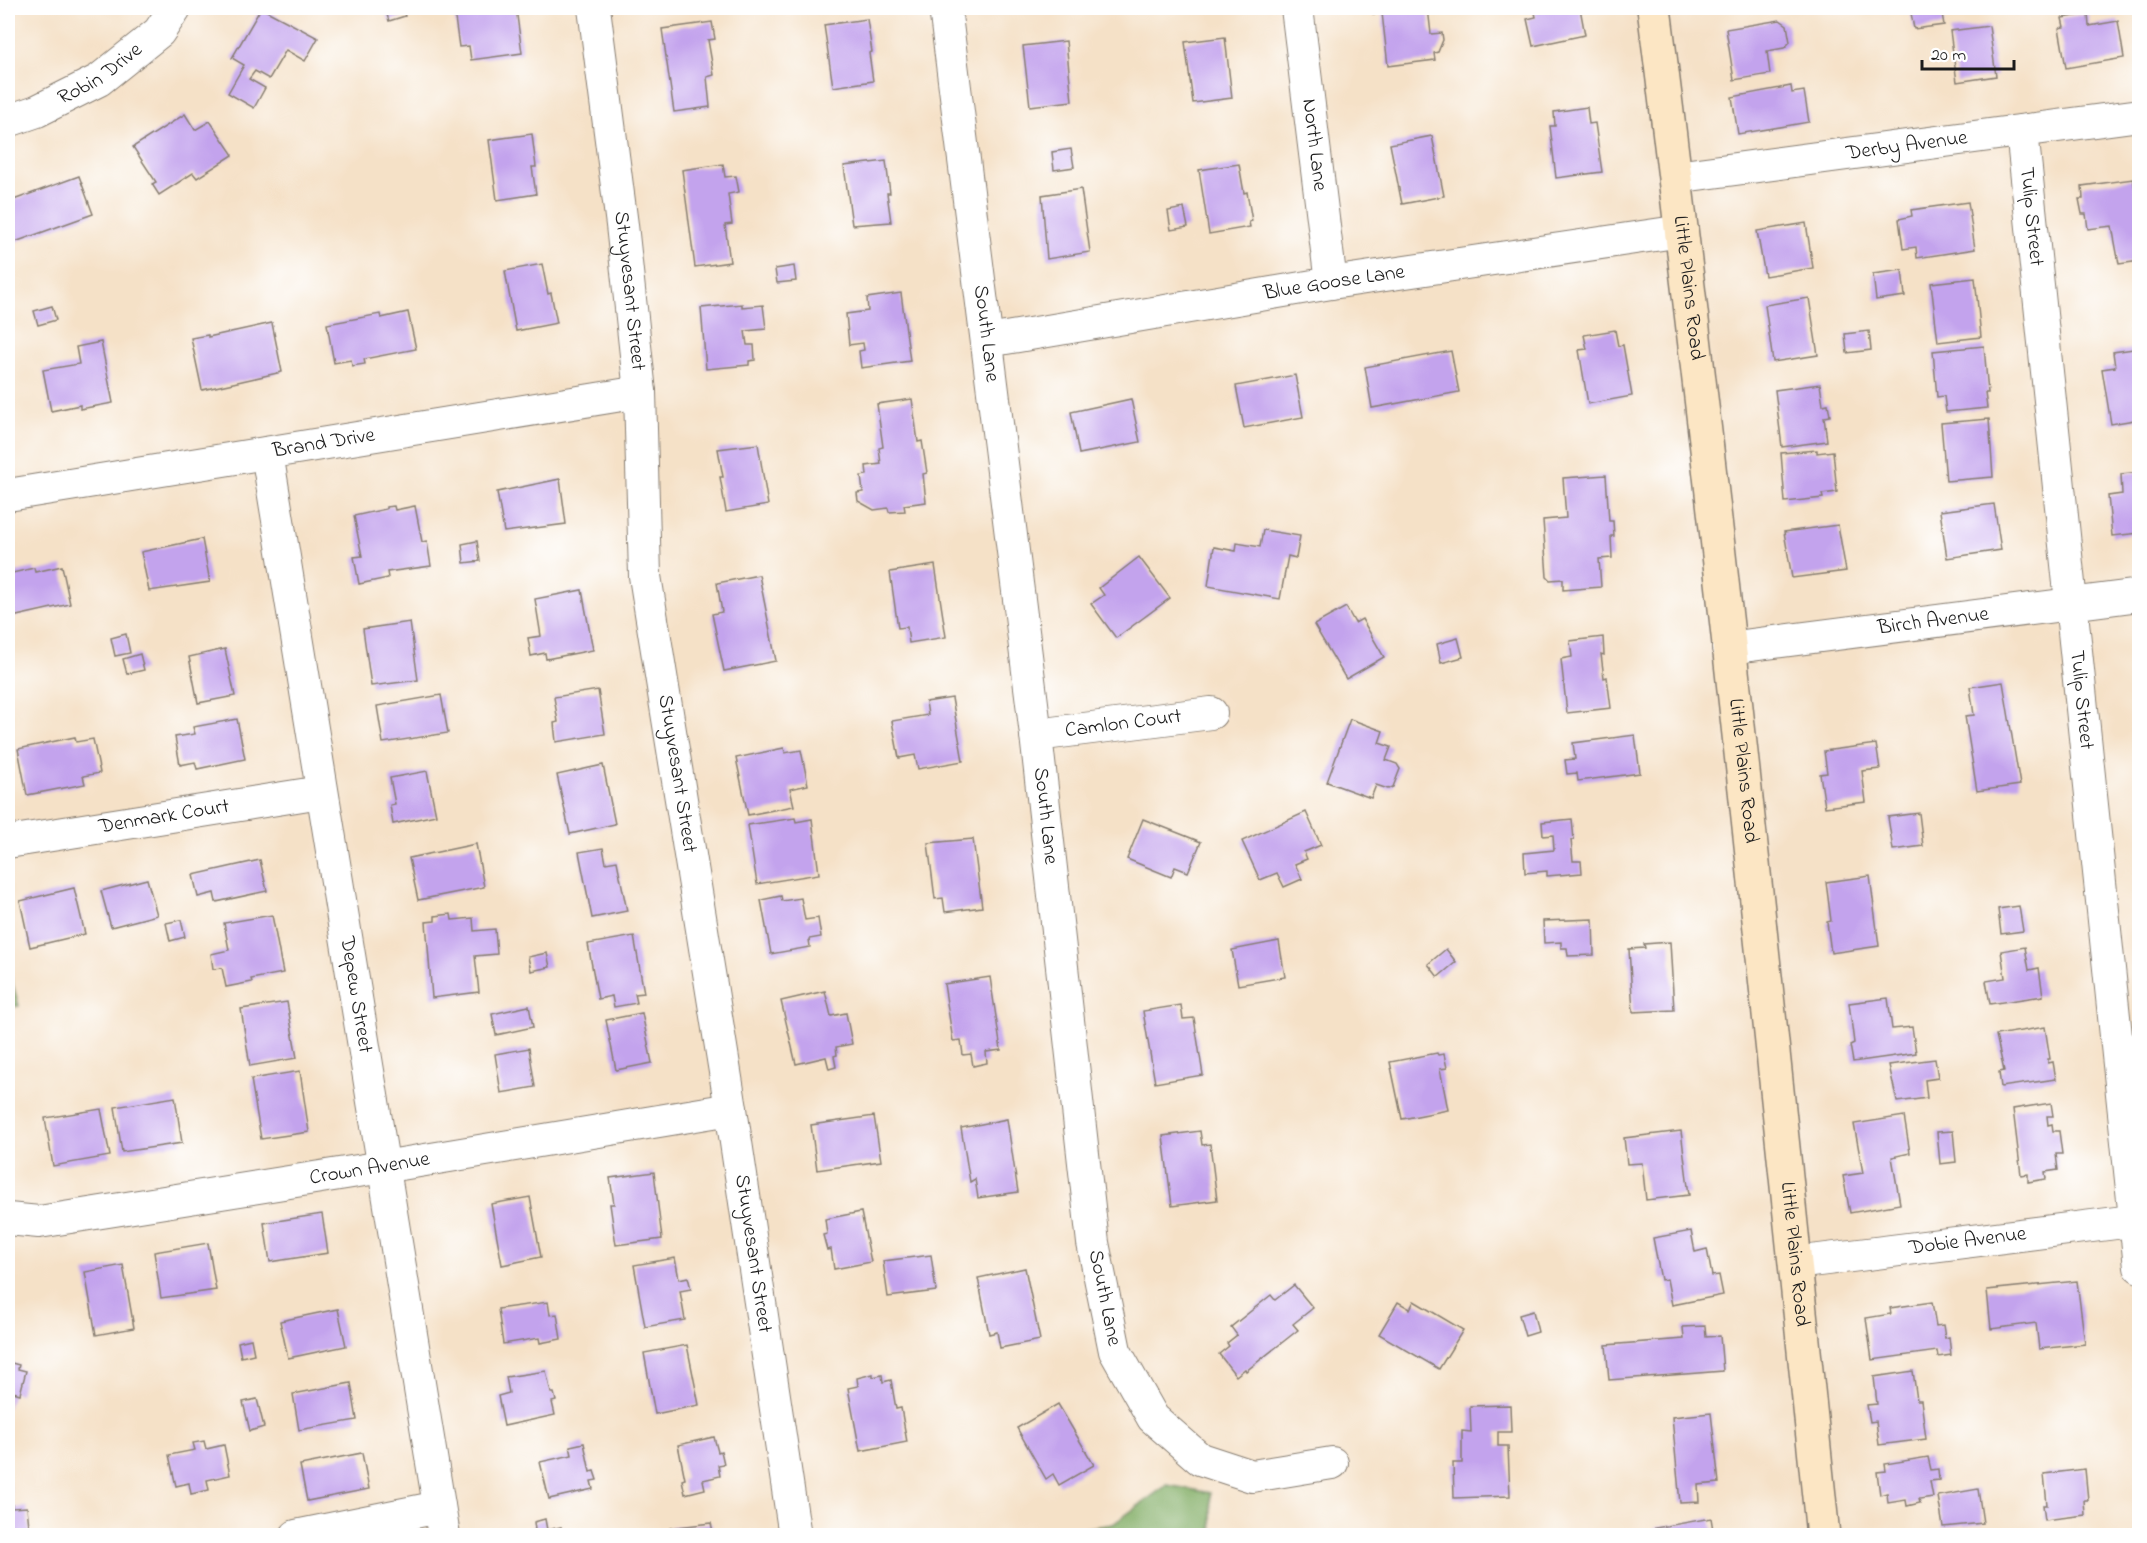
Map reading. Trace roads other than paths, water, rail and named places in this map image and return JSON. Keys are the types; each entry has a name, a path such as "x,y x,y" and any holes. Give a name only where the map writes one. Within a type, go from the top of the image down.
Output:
{"street":[{"name":"Robin Drive","path":"8,121 37,111 99,80 159,32 175,8"},
{"name":"Stuyvesant Street","path":"594,8 622,225 639,392 645,576 731,1109 795,1536"},
{"name":"South Lane","path":"945,8 1036,735 1093,1243 1114,1351 1153,1418 1200,1459 1252,1476 1332,1463"},
{"name":"North Lane","path":"1297,8 1331,283"},
{"name":"Little Plains Road","path":"1654,8 1682,231 1823,1536"},
{"name":"Derby Avenue","path":"1675,177 2139,115"},
{"name":"Tulip Street","path":"2022,131 2137,1220 2139,1267"},
{"name":"Blue Goose Lane","path":"988,341 1331,283 1682,231"},
{"name":"Brand Drive","path":"8,495 639,392"},
{"name":"Depew Street","path":"267,453 442,1521"},
{"name":"Birch Avenue","path":"1728,648 2139,595"},
{"name":"Camlon Court","path":"1036,735 1211,713"},
{"name":"Denmark Court","path":"8,842 321,792"},
{"name":"Crown Avenue","path":"8,1219 39,1222 731,1109"},
{"name":"Dobie Avenue","path":"1795,1263 2137,1220"},
{"path":"296,1536 442,1521"}]}
